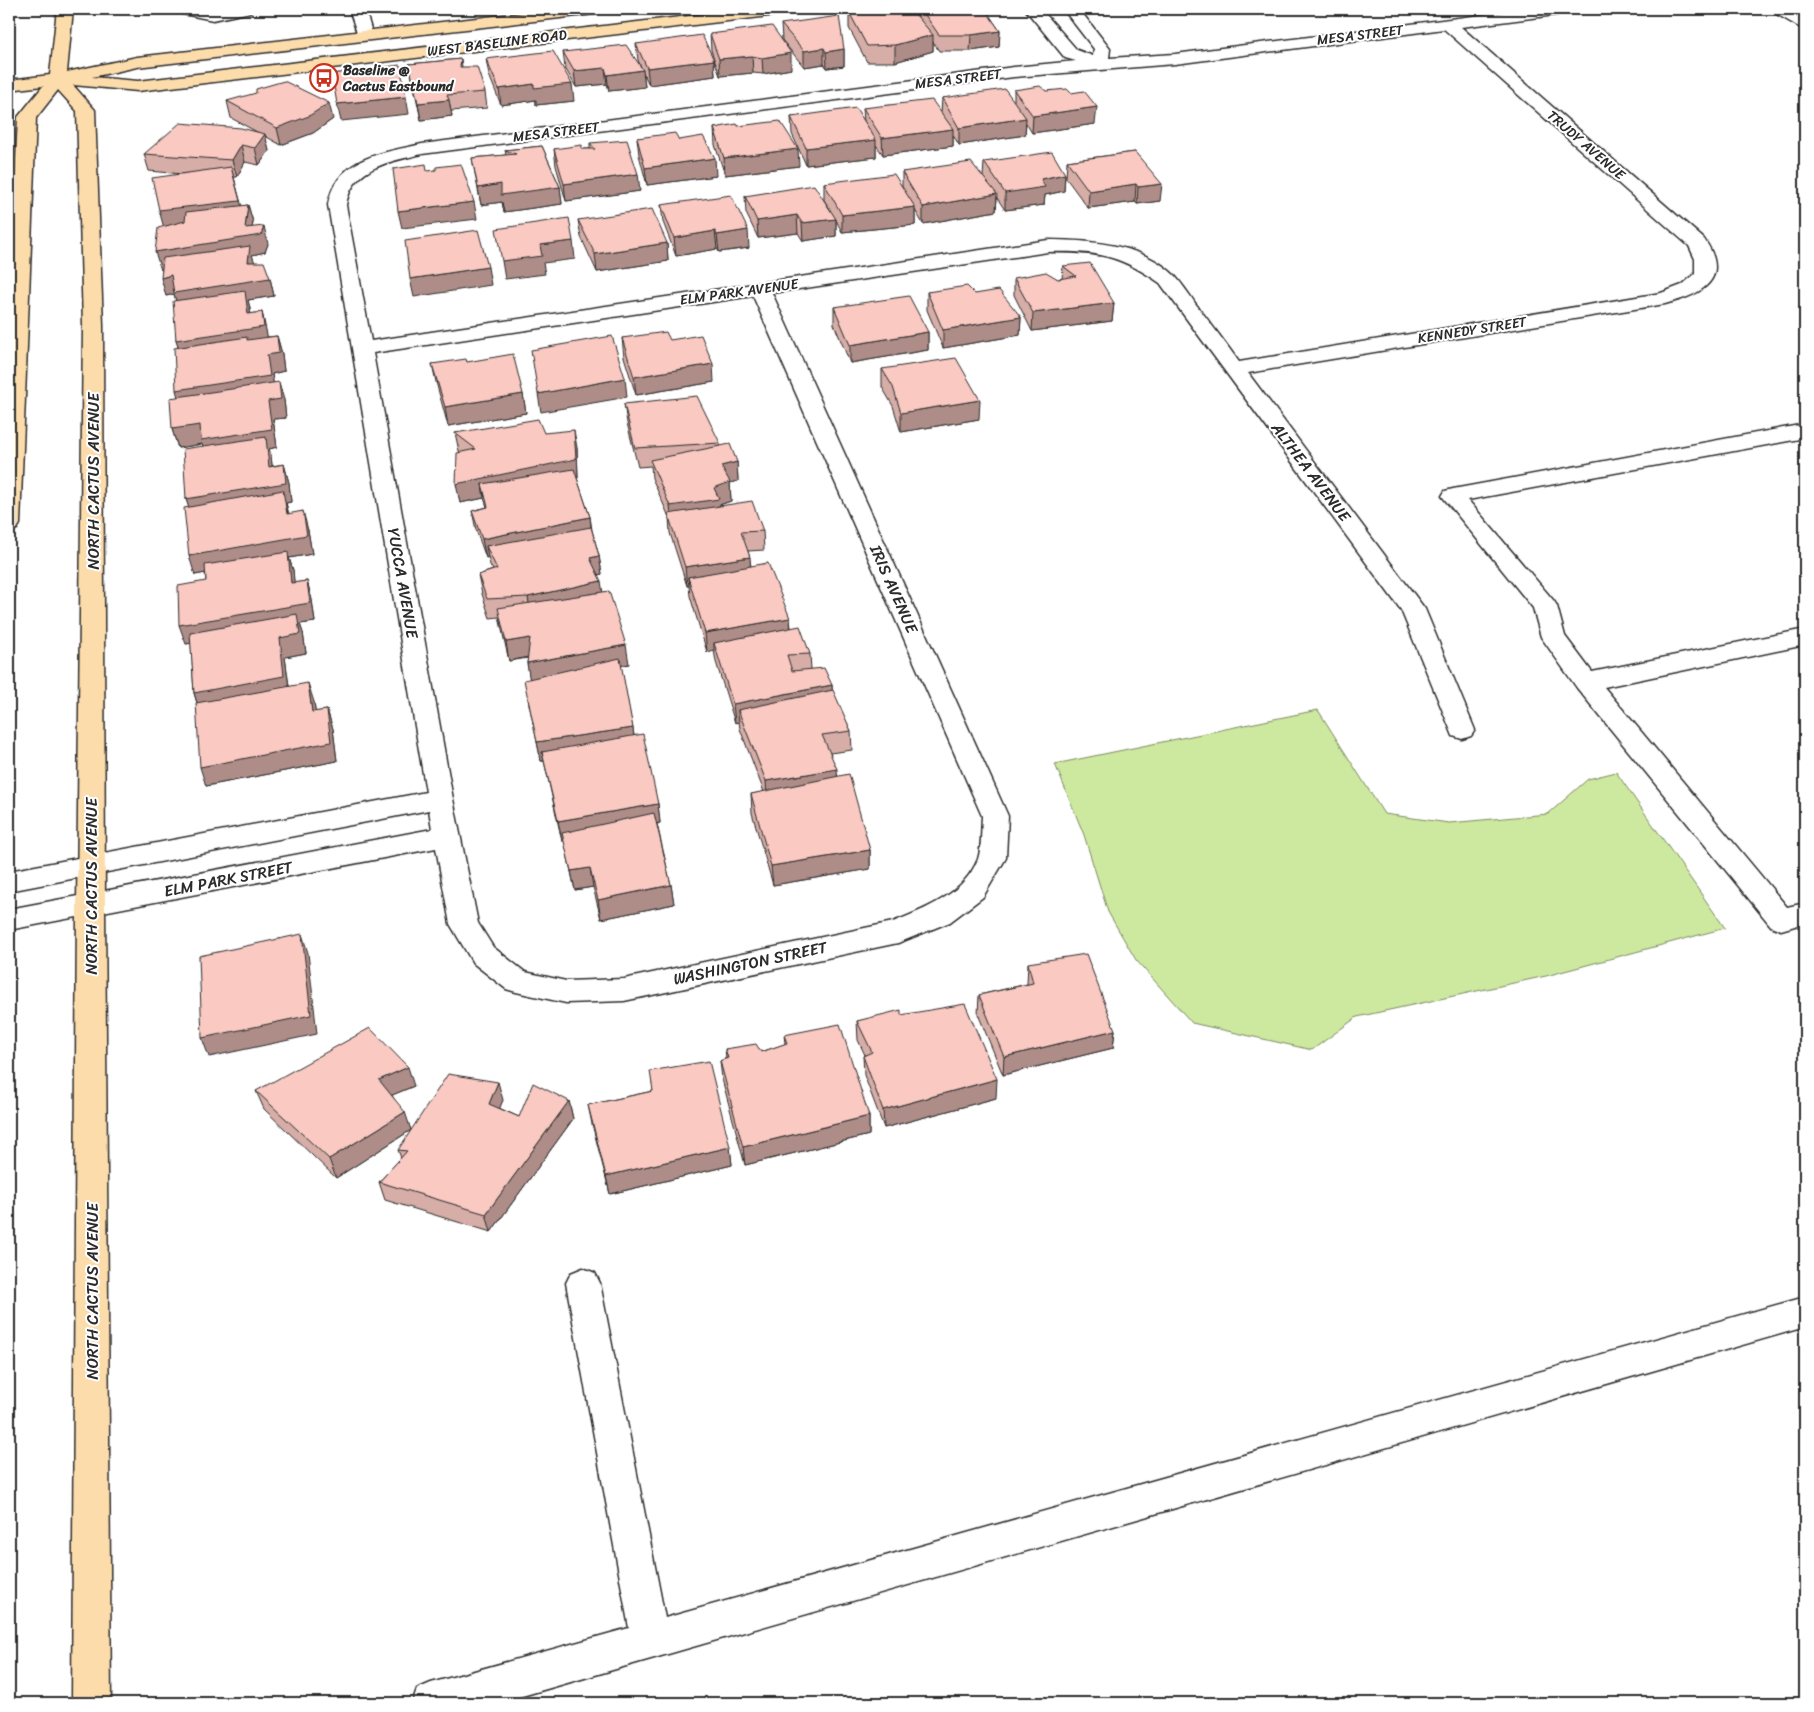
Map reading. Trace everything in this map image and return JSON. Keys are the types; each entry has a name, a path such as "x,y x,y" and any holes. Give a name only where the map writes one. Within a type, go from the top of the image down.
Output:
{"main road":[{"path":"9,524 27,117 58,79 65,9"},
{"name":"WEST BASELINE ROAD","path":"9,85 58,79 137,62 595,9"},
{"name":"WEST BASELINE ROAD","path":"58,79 138,86 786,9"},
{"name":"NORTH CACTUS AVENUE","path":"58,79 86,110 93,325 91,865 92,1703"}],"street":[{"path":"180,9 213,14 245,9"},
{"path":"357,9 365,36"},
{"path":"1033,9 1071,54 1100,64 1102,50 1070,9"},
{"name":"MESA STREET","path":"357,170 386,158 422,149 1014,72 1175,59 1563,9"},
{"path":"1779,9 1805,24"},
{"name":"TRUDY AVENUE","path":"1448,24 1698,243 1706,259 1705,276"},
{"name":"YUCCA AVENUE","path":"357,170 342,187 337,205 440,799 464,924 483,955 516,981"},
{"name":"ELM PARK AVENUE","path":"363,348 1048,246 1082,245 1115,250"},
{"name":"ALTHEA AVENUE","path":"1115,250 1144,262 1167,279 1413,609 1462,730"},
{"name":"KENNEDY STREET","path":"1234,369 1665,298 1689,289 1705,276"},
{"name":"IRIS AVENUE","path":"760,289 995,816 992,858 973,890"},
{"path":"1805,432 1453,496 1546,606 1552,637 1586,682 1781,919 1805,913"},
{"path":"1586,682 1805,637"},
{"path":"9,881 440,799"},
{"name":"ELM PARK STREET","path":"9,920 448,836"},
{"name":"WASHINGTON STREET","path":"516,981 566,992 624,990 898,932 940,915 973,890"},
{"path":"582,1283 650,1640"},
{"path":"431,1703 1805,1312"}],"green space":[{"path":"1318,710 1384,814 1449,823 1548,814 1588,779 1616,772 1725,928 1546,976 1357,1017 1312,1050 1192,1023 1136,960 1108,912 1084,835 1055,764"}],"building":[{"path":"899,9 916,15 933,35 895,45 867,46 849,12"},
{"path":"921,9 985,9 1000,31 971,35 939,35"},
{"path":"839,16 844,49 826,52 824,48 804,51 781,24"},
{"path":"772,26 791,53 762,58 752,56 719,59 710,34"},
{"path":"702,35 714,60 647,68 636,44"},
{"path":"626,45 643,70 607,75 605,68 574,71 563,52"},
{"path":"553,51 572,84 534,88 534,84 499,89 486,59"},
{"path":"461,59 460,67 477,67 485,92 447,95 449,100 418,103 409,64"},
{"path":"400,65 406,97 337,104 332,74"},
{"path":"284,81 329,103 309,116 277,128 227,101 256,93 256,89"},
{"path":"1040,86 1046,91 1067,89 1071,93 1084,91 1097,107 1033,116 1014,90"},
{"path":"1005,89 1026,118 959,128 942,98"},
{"path":"932,100 953,129 882,138 863,108"},
{"path":"856,108 876,140 806,148 791,117"},
{"path":"780,121 798,149 724,158 714,128 737,124 738,126"},
{"path":"180,123 241,128 265,134 255,148 241,145 232,160 144,154"},
{"path":"675,133 679,140 703,136 715,158 645,168 637,138"},
{"path":"627,140 638,174 564,184 554,149 582,145 582,149 595,149 590,143"},
{"path":"542,146 560,187 501,195 501,184 478,188 472,158 516,154 505,150"},
{"path":"1052,152 1065,174 1041,179 1045,187 1005,193 984,162"},
{"path":"1135,152 1162,184 1138,187 1136,184 1089,191 1067,161"},
{"path":"971,162 997,194 923,207 902,172"},
{"path":"426,164 427,171 436,170 436,167 461,164 474,202 398,211 393,169"},
{"path":"231,167 240,201 159,210 152,178"},
{"path":"894,174 915,207 842,215 824,183"},
{"path":"814,185 836,219 802,223 797,215 757,221 745,196"},
{"path":"731,195 748,230 717,235 715,231 674,238 661,205"},
{"path":"248,205 245,228 264,226 261,235 155,252 158,228 185,221 186,212"},
{"path":"652,209 667,243 595,254 578,220"},
{"path":"569,218 573,241 540,245 542,256 502,261 496,229"},
{"path":"478,230 488,267 410,279 405,241"},
{"path":"250,246 248,262 264,262 270,278 174,293 171,275 161,278 163,258"},
{"path":"1090,263 1114,303 1033,313 1014,278 1046,272 1058,279 1076,276 1063,266"},
{"path":"967,286 975,294 999,290 1021,317 943,330 927,292"},
{"path":"245,291 248,314 262,312 264,327 176,340 173,301"},
{"path":"909,296 928,332 850,345 834,307"},
{"path":"666,332 670,340 701,335 713,364 634,377 622,338"},
{"path":"277,336 279,353 267,355 270,376 176,390 174,348 247,337 247,340"},
{"path":"612,336 625,378 538,394 531,350"},
{"path":"513,354 523,394 445,407 432,364 466,359 467,362"},
{"path":"956,358 980,400 901,413 893,387 882,369"},
{"path":"279,382 281,399 268,401 272,429 201,440 200,425 172,429 170,398"},
{"path":"697,396 720,443 635,448 624,404"},
{"path":"538,419 544,433 574,430 576,459 456,484 457,453 476,449 455,433"},
{"path":"266,437 269,467 284,464 286,483 186,499 183,449"},
{"path":"730,444 737,462 721,466 730,482 714,488 719,499 670,506 650,460"},
{"path":"574,469 590,517 482,539 472,511 488,507 482,484"},
{"path":"283,490 287,514 303,511 307,535 189,556 184,508"},
{"path":"752,501 763,531 741,532 750,557 685,567 668,514"},
{"path":"591,527 599,556 590,558 601,581 528,597 487,599 478,575 497,569 486,546"},
{"path":"288,552 291,583 307,581 310,603 179,625 178,586 206,581 205,565"},
{"path":"768,563 790,618 705,633 688,577"},
{"path":"609,591 626,645 527,663 530,638 506,642 498,608"},
{"path":"297,614 300,634 280,638 284,676 194,693 190,633"},
{"path":"800,626 810,654 787,655 792,671 824,668 832,685 733,704 714,643"},
{"path":"620,658 633,728 537,742 524,680"},
{"path":"308,683 312,712 327,710 331,742 200,767 196,703"},
{"path":"833,690 851,731 822,735 837,769 766,781 738,710"},
{"path":"643,734 658,804 558,821 542,752"},
{"path":"849,774 870,850 771,866 751,794"},
{"path":"654,813 671,885 598,900 590,868 571,871 562,833"},
{"path":"302,934 311,1015 202,1038 199,956"},
{"path":"1086,954 1115,1030 1004,1057 979,995 1033,983 1028,963"},
{"path":"965,1004 997,1079 883,1110 863,1056 872,1052 857,1021 901,1010 901,1015"},
{"path":"840,1024 869,1116 743,1147 720,1061 728,1058 725,1049 756,1044 761,1052 787,1043 784,1035"},
{"path":"370,1028 408,1067 379,1080 405,1112 329,1159 256,1091"},
{"path":"709,1061 730,1147 606,1176 588,1105 653,1091 650,1071"},
{"path":"448,1074 498,1082 489,1104 519,1117 533,1083 569,1101 486,1214 379,1182 407,1151 398,1150"}],"place":[{"name":"Baseline @ Cactus Eastbound","path":"324,78"}]}
